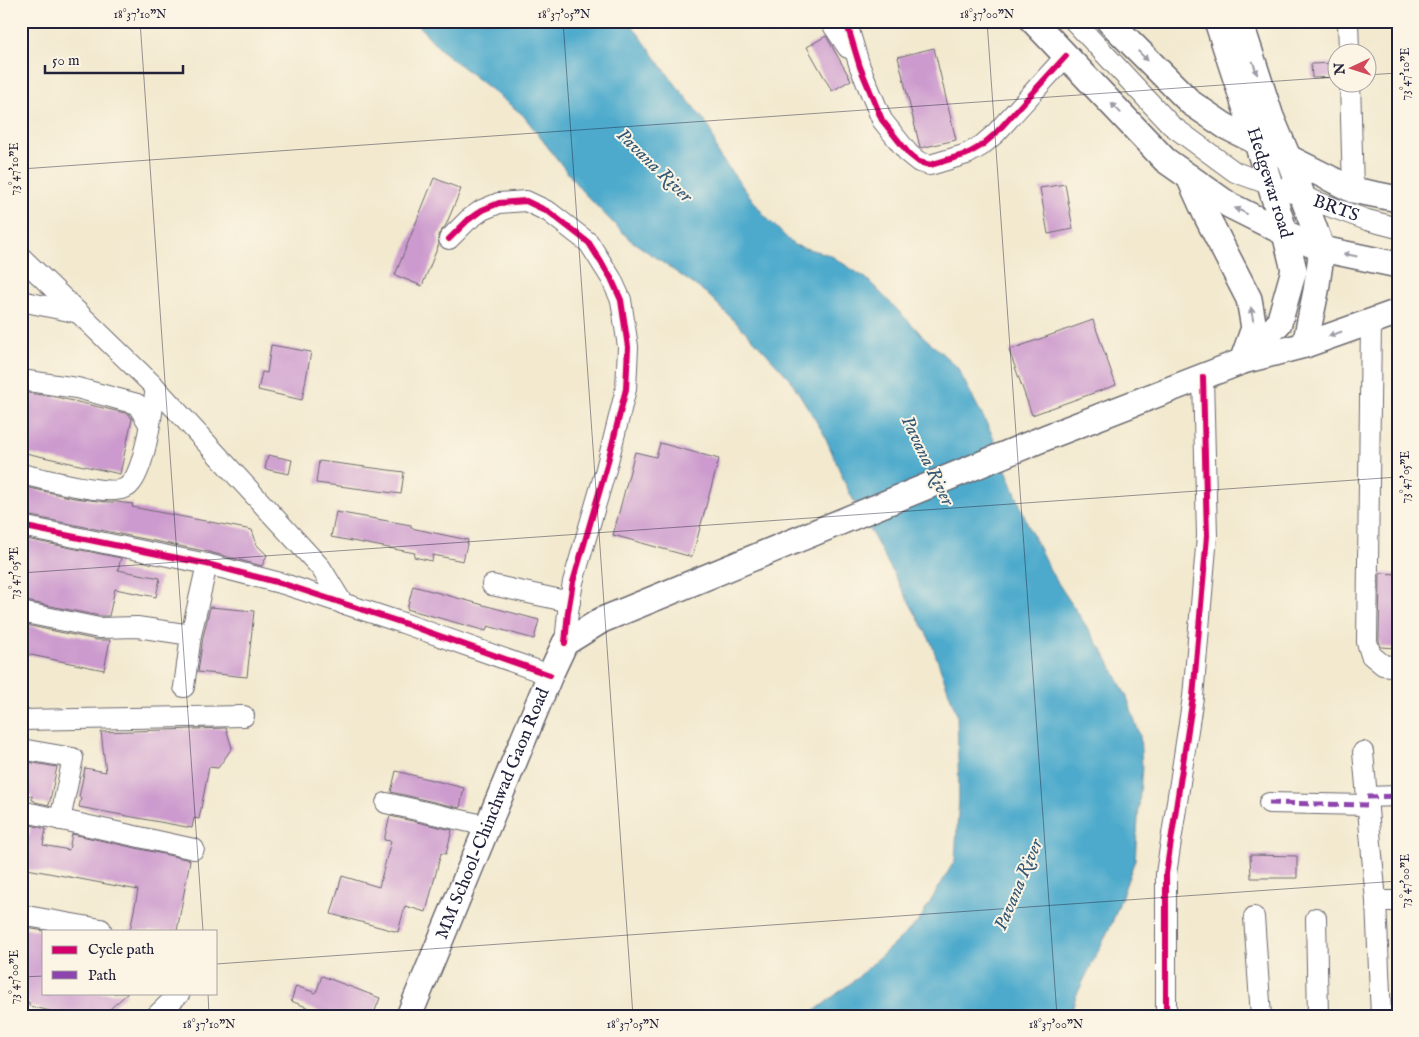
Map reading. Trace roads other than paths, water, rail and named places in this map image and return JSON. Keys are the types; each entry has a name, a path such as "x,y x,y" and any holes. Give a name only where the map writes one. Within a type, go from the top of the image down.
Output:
{"main road":[{"path":"1034,21 1165,160 1228,205 1285,233 1294,270 1279,323 1243,361"},
{"path":"1109,21 1191,103 1224,126 1288,157 1322,249 1305,344"},
{"name":"Hedgewar road","path":"1217,21 1285,233 1322,249 1398,265"},
{"name":"Hedgewar road","path":"1240,21 1272,117 1288,157 1352,190 1398,199"},
{"path":"1188,176 1206,217 1249,299 1254,328 1243,361"},
{"path":"565,643 602,620 1047,437 1243,361 1305,344 1398,312"},
{"name":"MM School-Chinchwad Gaon Road","path":"409,1016 565,643"}],"street":[{"path":"830,21 860,67"},
{"path":"846,21 860,67 882,120 909,154 919,162 930,166 967,154 981,146 995,134 1066,56"},
{"name":"BRTS","path":"1074,21 1171,125 1235,172 1368,220 1398,228"},
{"path":"1348,21 1349,42"},
{"path":"1350,92 1352,190"},
{"path":"448,239 482,210 499,203 526,201 549,212 588,243 611,278 621,300 628,347 626,388 606,469 574,582 565,643"},
{"path":"21,257 156,388 321,568 343,604"},
{"path":"21,301 79,313"},
{"path":"1371,322 1367,642 1371,656 1383,664 1398,667"},
{"path":"1167,1016 1166,874 1193,697 1206,536 1203,377"},
{"path":"21,380 77,388 138,404 149,424"},
{"path":"21,474 103,490 118,491 127,488 134,480 143,461 156,388"},
{"path":"21,526 207,564 284,584 403,623 550,675"},
{"path":"184,687 191,635 207,564"},
{"path":"492,585 570,602"},
{"path":"21,612 99,628 138,627 191,635"},
{"path":"21,720 244,716"},
{"path":"21,749 73,758 60,820"},
{"path":"1362,752 1376,900 1381,1016"},
{"path":"1269,803 1367,801 1398,796"},
{"path":"386,803 488,826"},
{"path":"21,812 194,848"},
{"path":"1376,900 1398,901"},
{"path":"21,915 101,929"},
{"path":"1254,917 1261,1016"},
{"path":"1316,918 1318,1016"},
{"path":"156,1016 179,994"}],"water":[{"name":"Pavana River","path":"414,21 629,21 710,128 718,154 764,215 794,245 830,255 867,279 924,337 957,367 992,434 1030,530 1052,574 1106,656 1127,697 1140,736 1142,766 1135,860 1112,923 1076,996 1070,1016 808,1016 856,979 919,921 955,860 959,799 957,715 931,642 849,492 824,434 790,379 755,341 706,293 629,239 581,190 523,115 442,51"}]}
